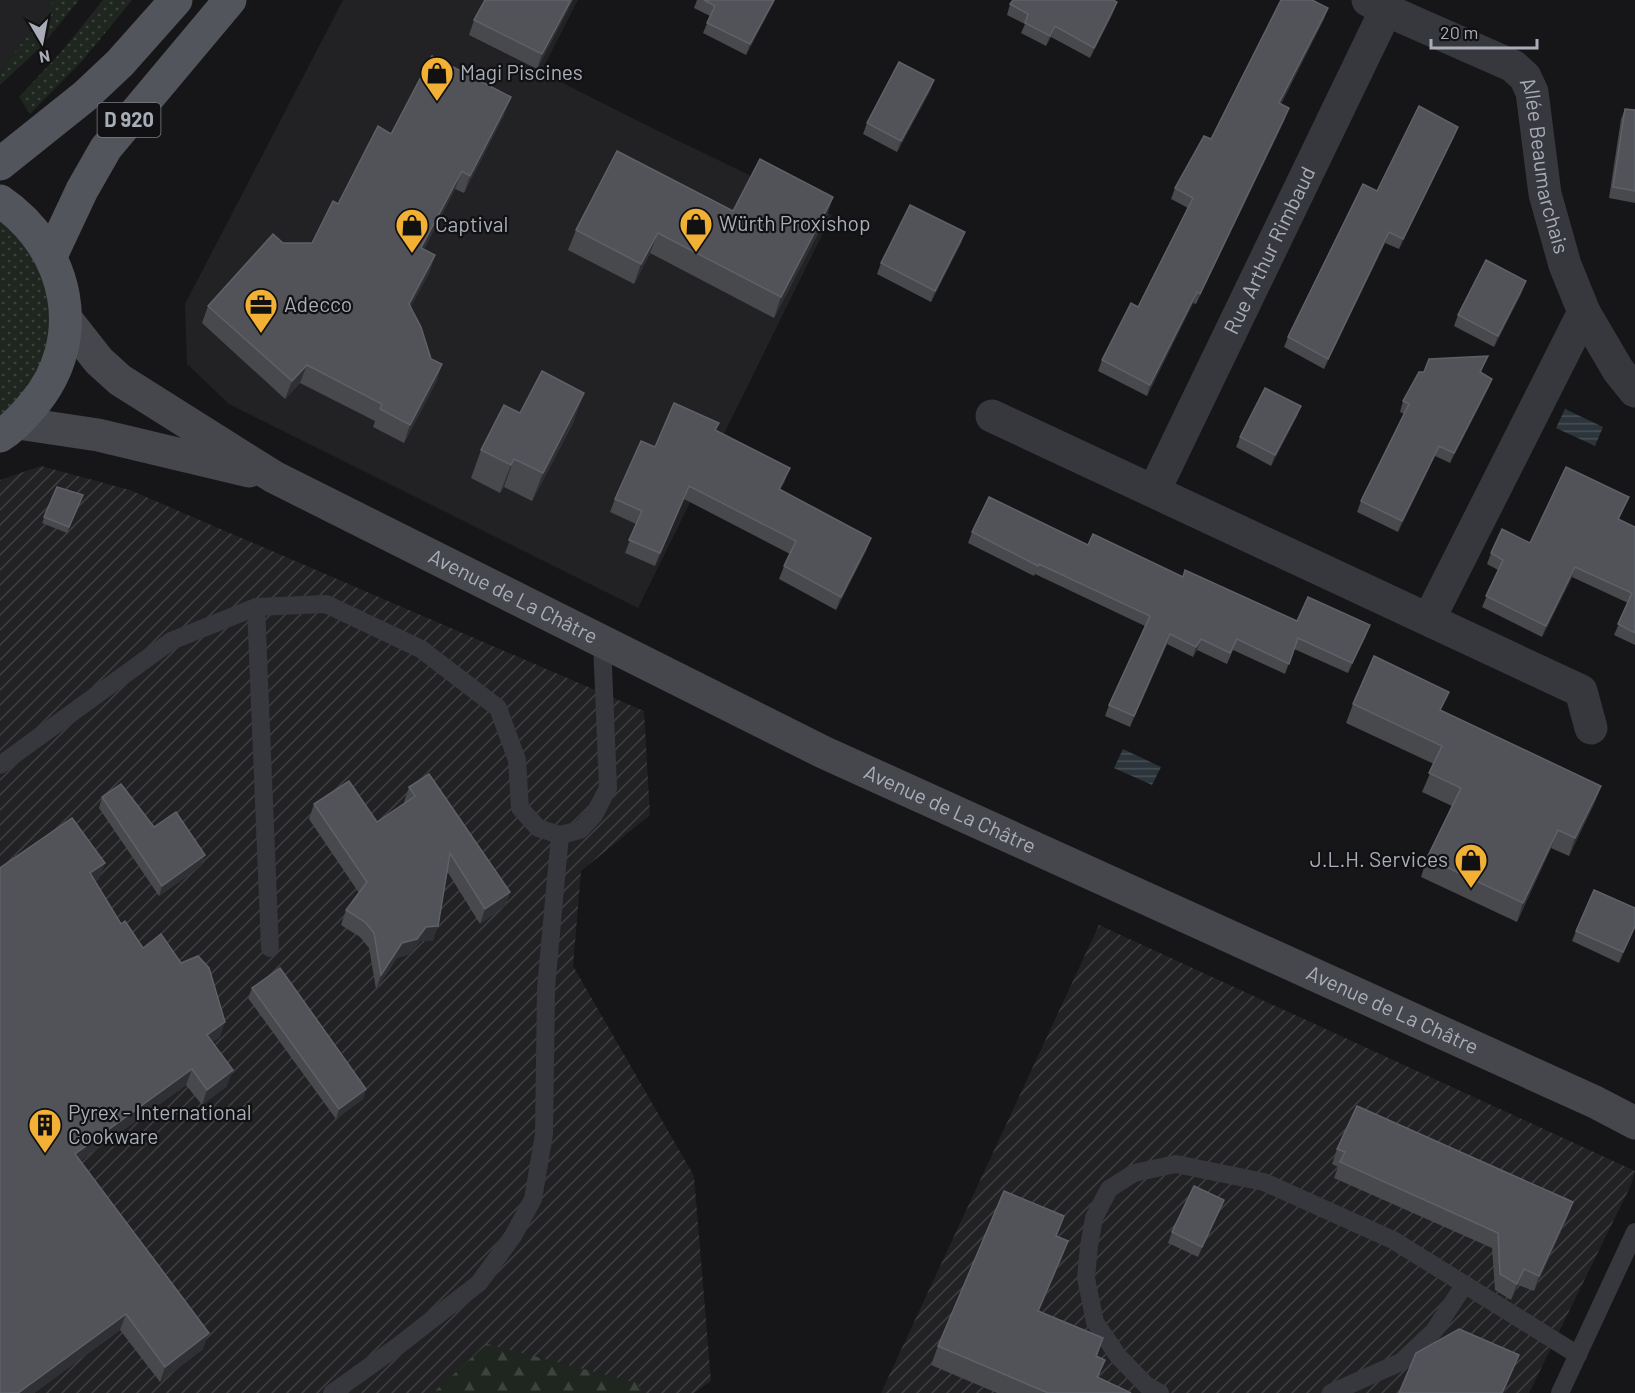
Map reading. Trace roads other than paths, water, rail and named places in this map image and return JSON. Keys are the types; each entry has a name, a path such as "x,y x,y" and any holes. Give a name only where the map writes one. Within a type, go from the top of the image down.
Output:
{"main road":[{"name":"D 920","path":"0,164 85,96 120,63 176,0"},
{"name":"D 920","path":"51,256 82,190 106,148 231,0"},
{"path":"0,201 33,229 51,256 59,277 66,319 64,341 57,366 46,390 9,430"},
{"name":"Avenue de La Châtre","path":"66,319 99,361 120,380 274,477 823,752 1635,1123"},
{"name":"Avenue de La Châtre","path":"9,430 98,435 274,477"}],"street":[{"name":"Allée Beaumarchais","path":"1377,5 1513,66 1525,78 1532,92 1545,194 1565,265 1584,312 1618,370 1635,392"},
{"name":"Rue Arthur Rimbaud","path":"1154,491 1377,5"},
{"path":"1429,619 1584,312"},
{"path":"992,416 1581,692 1591,728"}],"lane":[{"path":"0,765 171,641 256,607 326,604 420,649 498,708 517,760 520,807 538,828 560,835 580,830 594,815 608,788 603,642"},
{"path":"256,607 270,948"},
{"path":"332,1393 398,1346 479,1283 513,1236 533,1199 544,1134 546,988 560,835"},
{"path":"1160,1393 1146,1385 1118,1356 1095,1322 1086,1278 1094,1218 1109,1189 1134,1173 1176,1164 1264,1182 1393,1240 1578,1355"},
{"path":"1560,1393 1635,1232"},
{"path":"1332,1393 1401,1362 1434,1331 1465,1284"}],"place":[{"name":"Magi Piscines","path":"437,102"},
{"name":"Würth Proxishop","path":"696,253"},
{"name":"Captival","path":"412,254"},
{"name":"Adecco","path":"261,334"},
{"name":"J.L.H. Services","path":"1471,889"},
{"name":"Pyrex - International Cookware","path":"45,1154"}]}
